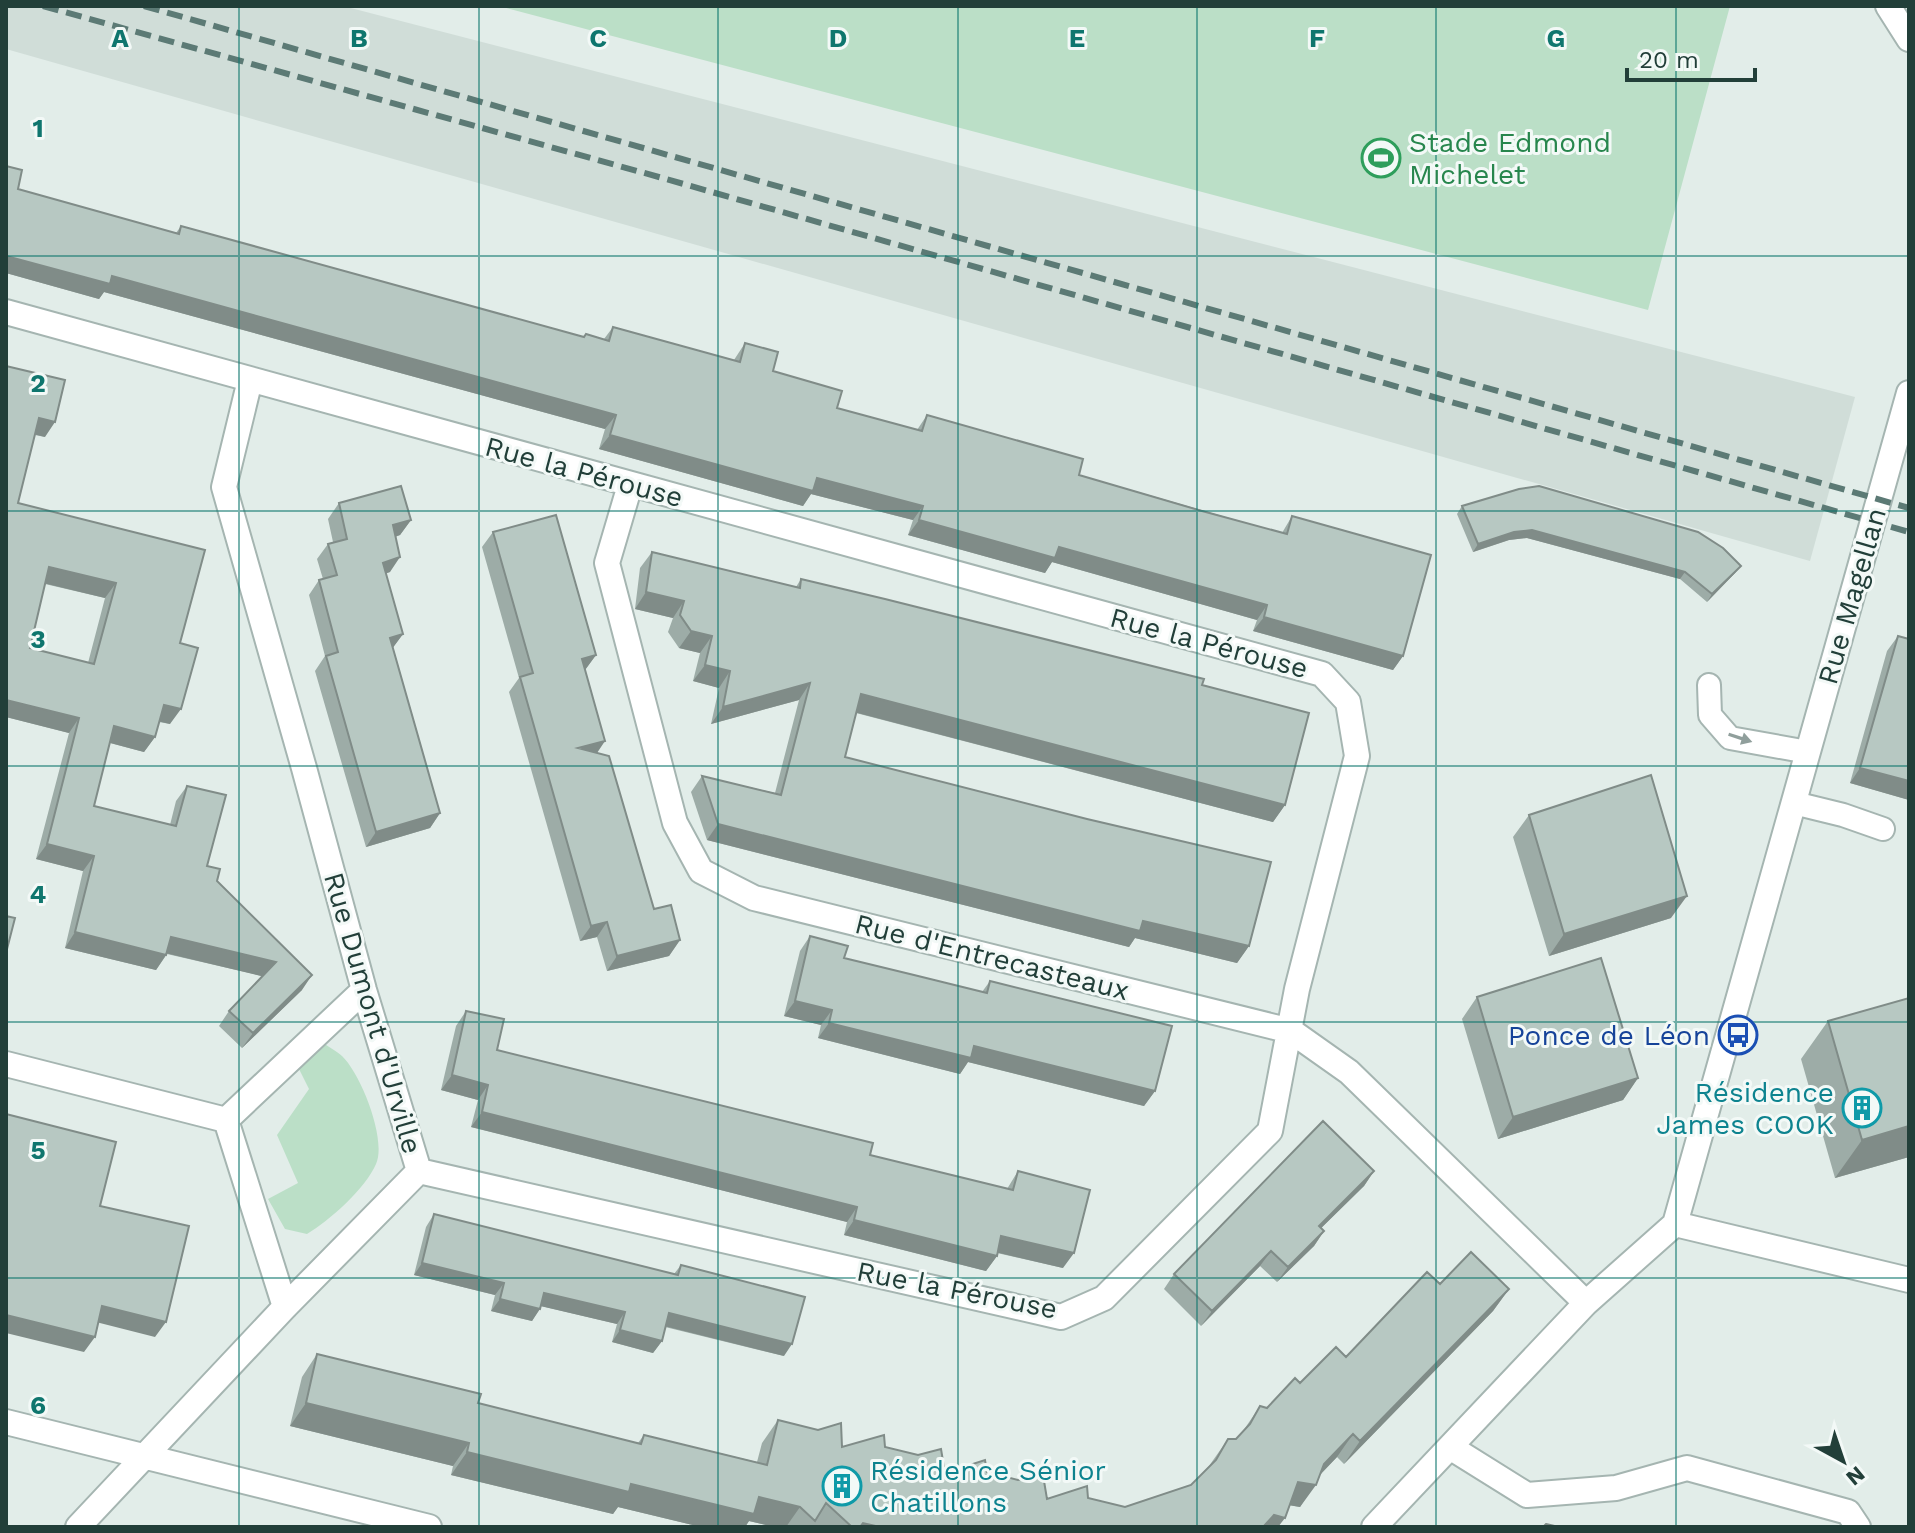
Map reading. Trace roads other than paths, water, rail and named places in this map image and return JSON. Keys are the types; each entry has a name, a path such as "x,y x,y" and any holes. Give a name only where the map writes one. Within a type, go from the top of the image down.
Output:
{"street":[{"path":"1888,6 1909,39"},
{"name":"Rue la Pérouse","path":"6,312 1322,674 1348,702 1357,756 1297,989 1270,1131 1104,1298 1061,1317 419,1171"},
{"name":"Rue Dumont d'Urville","path":"78,1527 285,1307 419,1171 364,990 224,487 250,380"},
{"name":"Rue Magellan","path":"1675,1224 1909,394"},
{"name":"Rue d'Entrecasteaux","path":"630,485 607,563 675,823 701,871 754,898 1291,1031 1349,1072 1586,1303"},
{"path":"226,1120 364,990"},
{"path":"6,1064 226,1120"},
{"path":"226,1120 285,1307"},
{"path":"1374,1527 1586,1303 1675,1224 1909,1280"},
{"path":"6,1422 378,1521 429,1527"},
{"path":"1450,1447 1527,1495 1616,1488 1687,1468 1848,1512 1858,1527"}],"lane":[{"path":"1709,685 1710,715 1730,738 1808,752"},
{"path":"1794,803 1883,829"}],"railway":[{"path":"43,6 666,179 1909,532"},
{"path":"144,6 1909,508"}],"place":[{"name":"Stade Edmond Michelet","path":"1381,158"},
{"name":"Ponce de Léon","path":"1738,1035"},
{"name":"Résidence James COOK","path":"1862,1108"},
{"name":"Résidence Sénior Chatillons","path":"842,1486"}]}
